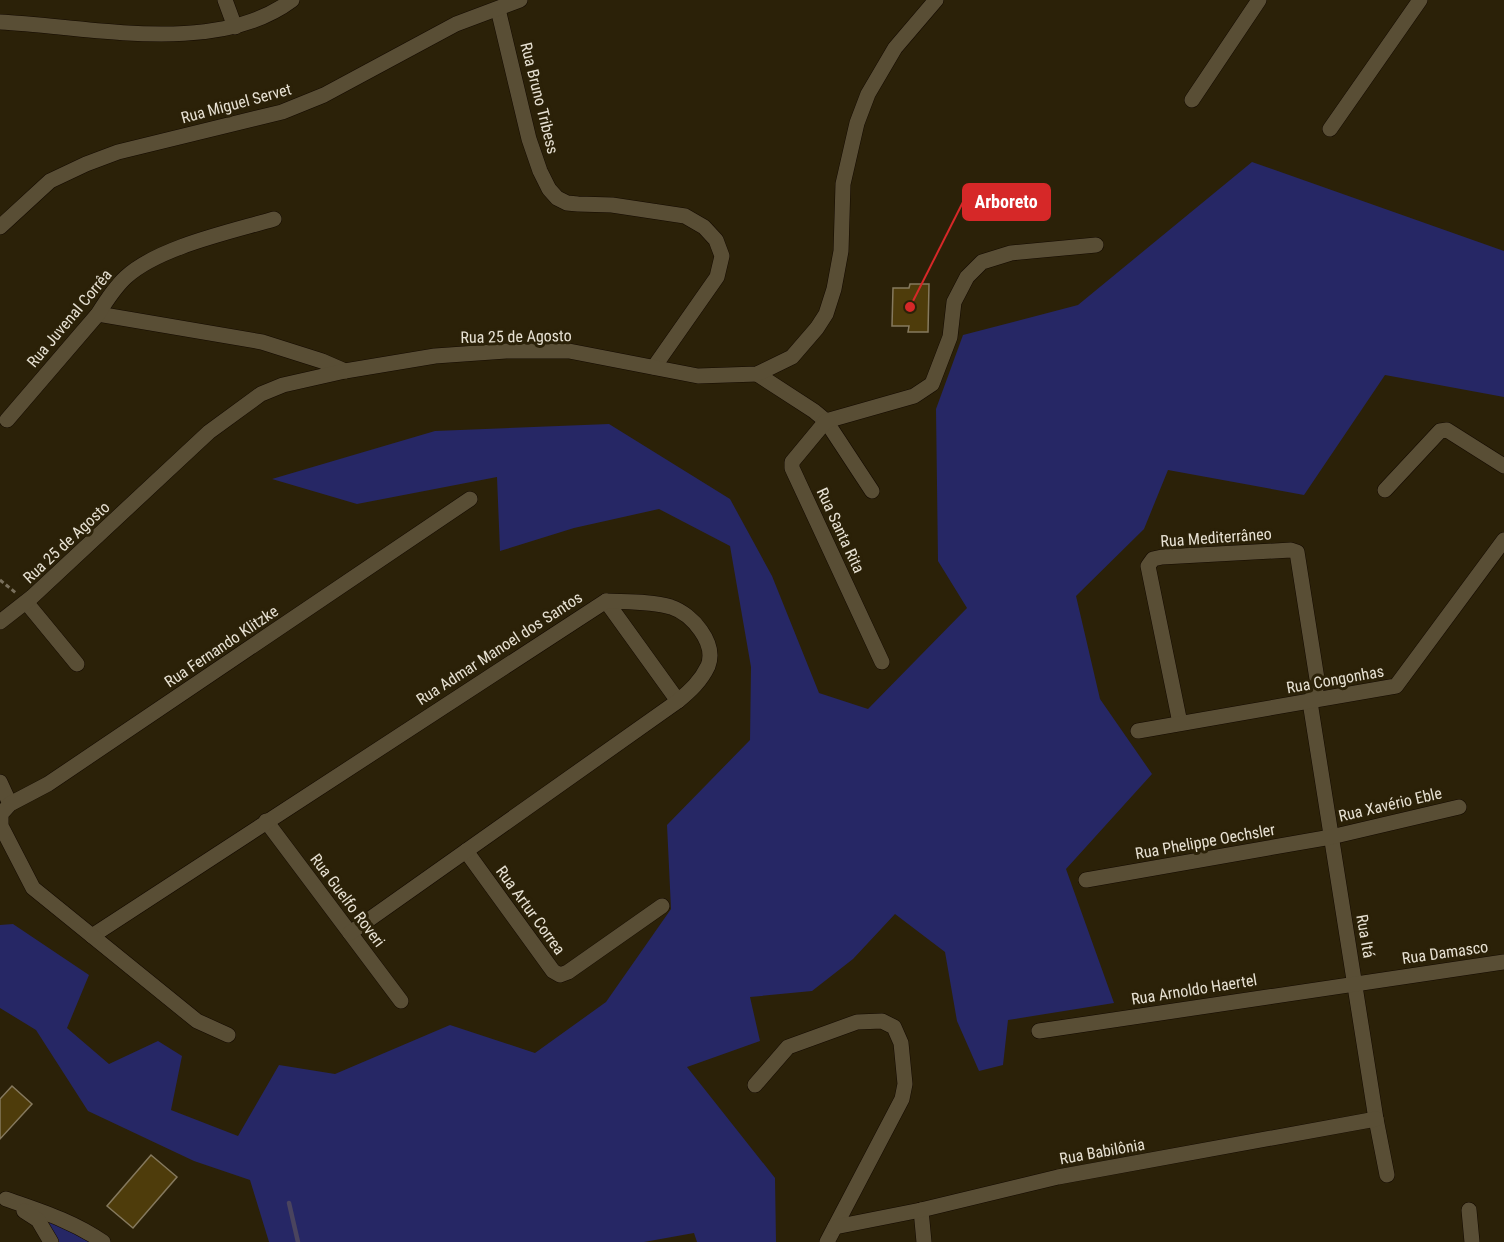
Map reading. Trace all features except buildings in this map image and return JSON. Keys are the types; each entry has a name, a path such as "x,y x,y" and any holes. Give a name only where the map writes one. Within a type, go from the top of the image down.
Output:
{"street":[{"path":"225,0 235,27"},
{"path":"0,22 115,32 184,33 235,27 275,13 292,0"},
{"name":"Rua Miguel Servet","path":"0,227 50,181 86,164 118,152 282,112 324,95 456,24 520,0"},
{"name":"Rua 25 de Agosto","path":"0,622 26,602 209,432 261,394 283,385 345,371 435,356 506,351 569,351 698,376 757,374 792,357 826,314 834,289 841,251 843,184 857,123 868,94 895,48 936,0"},
{"path":"1192,100 1259,0"},
{"path":"1330,129 1420,0"},
{"name":"Rua Bruno Tribess","path":"498,9 529,139 549,189 567,203 612,205 685,216 704,227 716,240 722,256 717,277 654,367"},
{"name":"Rua Juvenal Corrêa","path":"7,420 98,314 125,278 145,263 169,252 274,219"},
{"path":"826,421 914,396 932,384 950,337 954,302 967,277 982,262 1011,253 1096,245"},
{"path":"98,314 262,342 345,371"},
{"path":"757,374 826,421 872,491"},
{"name":"Rua Santa Rita","path":"826,421 792,462 792,468 882,662"},
{"path":"1386,490 1440,431 1448,430 1504,466"},
{"name":"Rua Fernando Klitzke","path":"10,804 48,784 470,499"},
{"name":"Rua Congonhas","path":"1138,731 1396,686 1504,540"},
{"name":"Rua Mediterrâneo","path":"1180,723 1148,566 1153,559 1162,557 1291,550 1297,552 1317,679 1316,689 1310,702"},
{"path":"606,601 678,701"},
{"name":"Rua Admar Manoel dos Santos","path":"92,936 606,601 655,604 674,608 700,626 707,644 709,663 697,685 678,701 350,933"},
{"path":"26,602 77,664"},
{"name":"Rua Itá","path":"1310,702 1376,1119 1388,1175"},
{"path":"0,782 10,804 1,814 1,826 33,888 197,1021 228,1035"},
{"name":"Rua Xavério Eble","path":"1331,837 1458,807"},
{"name":"Rua Guelfo Roveri","path":"266,821 400,1001"},
{"name":"Rua Phelippe Oechsler","path":"1086,880 1331,837"},
{"name":"Rua Artur Correa","path":"466,851 553,972 560,975 568,972 662,906"},
{"name":"Rua Damasco","path":"1356,983 1504,962"},
{"name":"Rua Arnoldo Haertel","path":"1038,1031 1356,983"},
{"path":"755,1085 788,1047 857,1022 882,1021 894,1027 902,1043 905,1084 902,1100 866,1164 827,1242"},
{"name":"Rua Babilônia","path":"835,1227 921,1210 1058,1177 1376,1119"},
{"path":"3,1197 38,1220 51,1242"},
{"path":"3,1197 54,1215 87,1231 103,1242"},
{"path":"921,1210 924,1242"},
{"path":"1469,1210 1472,1242"},
{"path":"38,1220 42,1242"}],"shaded area":[{"path":"1252,162 1504,251 1504,397 1385,375 1304,495 1168,470 1144,529 1076,596 1100,699 1152,774 1066,869 1114,1003 1008,1020 1003,1065 979,1071 957,1021 945,952 895,914 853,959 812,991 750,997 760,1041 687,1067 775,1178 776,1242 697,1242 694,1233 644,1242 269,1242 250,1180 194,1161 88,1111 36,1030 0,1008 0,925 13,924 89,975 67,1028 109,1064 158,1041 182,1056 171,1110 238,1136 279,1065 335,1074 450,1025 535,1053 606,1002 671,909 667,825 750,740 751,667 730,546 659,509 574,528 500,551 497,477 357,504 272,479 435,431 609,424 730,499 772,576 819,693 868,709 967,608 938,561 936,409 963,335 1078,305"},
{"path":"48,1220 93,1242 56,1242"}],"waterway":[{"path":"289,1203 298,1242"}],"place":[{"name":"Arboreto","path":"910,307"}]}
